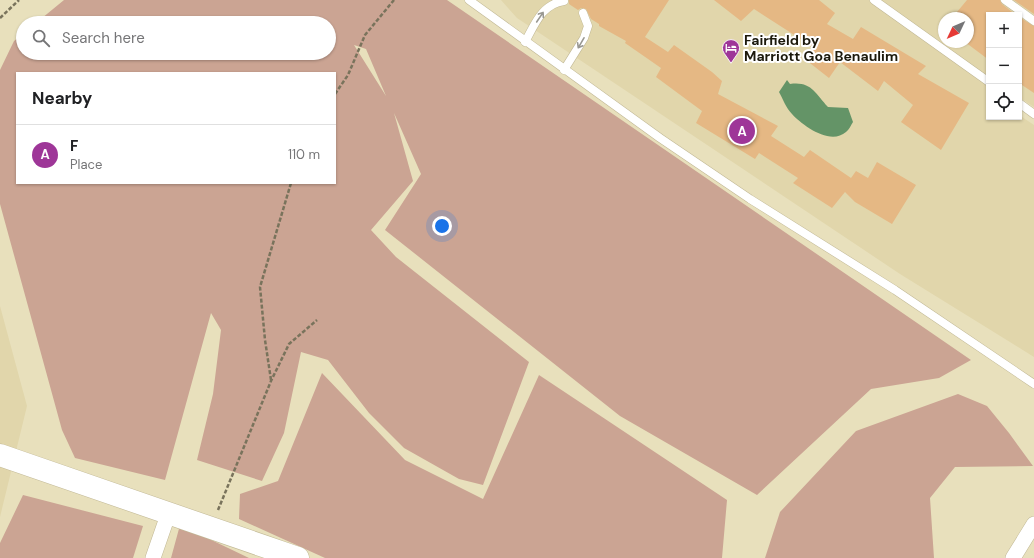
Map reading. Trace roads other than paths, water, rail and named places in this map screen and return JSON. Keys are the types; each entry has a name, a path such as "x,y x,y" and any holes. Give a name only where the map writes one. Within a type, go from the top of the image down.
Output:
{"street":[{"path":"0,455 169,512 298,558"},
{"path":"153,558 169,512"},
{"path":"1013,558 1034,524"}],"lane":[{"path":"468,0 660,138 750,199 902,294 1034,384"},
{"path":"874,0 986,80"},
{"path":"1005,0 1034,21"},
{"path":"525,42 547,7 554,2 564,1"},
{"path":"564,70 584,38 588,26 583,13"},
{"path":"1022,105 1034,114"}],"place":[{"name":"Fairfield by Marriott Goa Benaulim","path":"731,63"},
{"name":"F","path":"742,131"}]}
